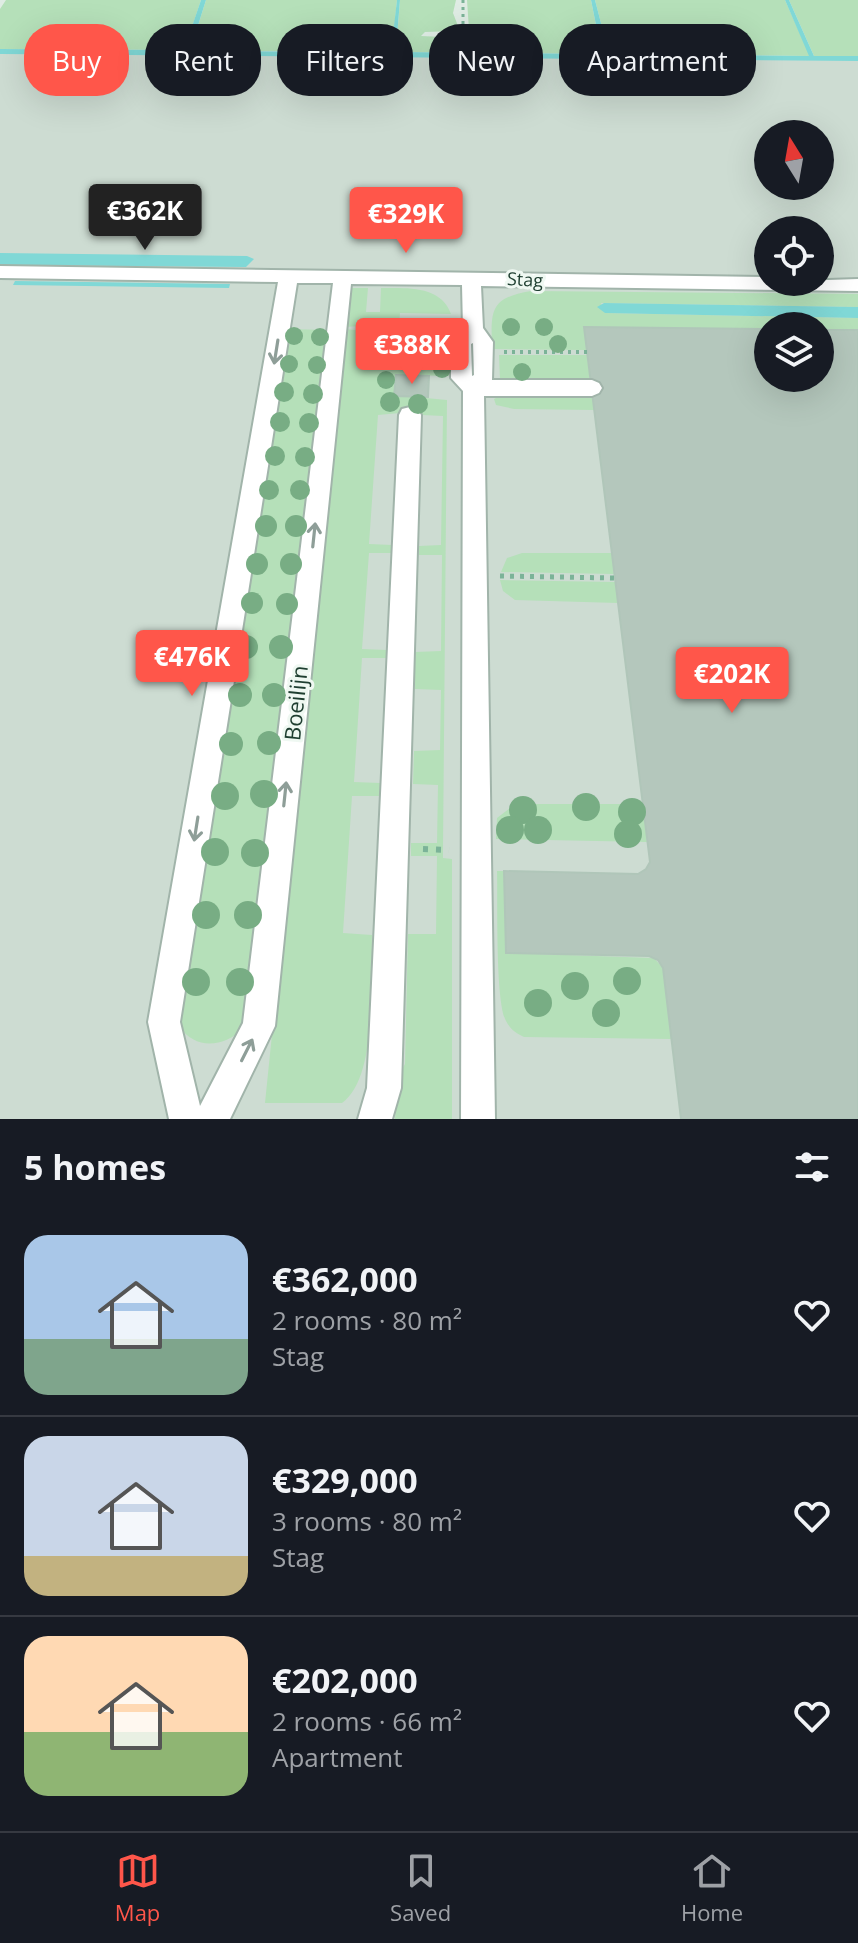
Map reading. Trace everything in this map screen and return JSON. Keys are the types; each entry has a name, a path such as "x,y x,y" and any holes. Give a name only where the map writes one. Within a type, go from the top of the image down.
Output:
{"street":[{"name":"Stag","path":"0,272 858,285"},
{"path":"186,1119 164,1022 289,275"},
{"name":"Boeilijn","path":"212,1119 259,1026 343,275"},
{"path":"471,277 473,330 483,342 484,377 473,388 477,576 474,851 478,1119"},
{"path":"473,330 461,342 461,378 473,388 592,388"},
{"path":"375,1119 384,1088 410,415"}],"path":[{"path":"463,0 463,24"},
{"path":"483,351 587,352"},
{"path":"477,576 615,578"},
{"path":"394,849 474,851"}],"shaded area":[{"path":"0,51 24,51 24,96 129,96 129,52 145,52 145,96 261,96 261,53 277,54 277,96 413,96 413,55 429,55 429,96 543,96 543,56 559,56 559,96 756,96 756,58 858,59 858,1119 0,1119"}],"green space":[{"path":"6,0 201,0 193,24 145,24 145,50 129,50 129,24 24,24 24,49 0,49 0,9"},
{"path":"206,0 397,0 395,24 277,24 277,51 261,51 261,24 198,24"},
{"path":"400,0 456,0 453,13 457,24 429,24 429,32 421,36 429,36 429,52 413,52 413,24 398,24"},
{"path":"467,0 591,0 596,24 559,24 559,54 543,53 543,24 469,24"},
{"path":"595,0 785,0 810,56 756,55 756,24 601,24"},
{"path":"789,0 858,0 858,56 814,56"},
{"path":"348,288 368,288 366,312 380,312 381,288 401,288 431,293 446,305 451,314 400,313 398,341 437,341 437,327 452,328 452,376 396,375 394,395 447,400 443,858 452,859 452,1119 395,1119 398,1077 405,1064 408,934 436,934 437,856 411,856 411,843 437,843 438,785 413,784 414,751 440,750 441,690 415,689 415,652 441,651 442,555 419,555 419,546 441,545 443,416 422,415 422,411 378,415 369,544 392,545 392,553 369,553 362,649 387,650 386,658 362,658 354,782 380,783 380,796 352,796 343,933 372,935 372,1000 367,1050 354,1090 342,1103 265,1103 344,329 378,332 378,325 344,327"},
{"path":"531,291 754,293 754,296 858,294 858,307 601,303 605,313 754,316 754,331 587,350 492,349 495,308 517,294"},
{"path":"834,318 858,318 858,330 834,330"},
{"path":"286,329 329,330 244,1028 228,1039 210,1044 194,1040 179,1026"},
{"path":"499,355 588,355 590,379 500,379"},
{"path":"500,396 593,396 594,410 514,409 496,405 494,399"},
{"path":"522,553 612,553 614,574 501,572 507,558"},
{"path":"500,580 615,582 618,603 515,600 503,591"},
{"path":"515,804 643,804 647,842 496,839 497,818"},
{"path":"497,871 504,871 506,953 654,958 663,968 671,1039 524,1037 511,1029 502,1010 500,993"}],"water":[{"path":"201,0 206,0 198,24 193,24"},
{"path":"397,0 400,0 398,24 394,24"},
{"path":"591,0 595,0 601,24 596,24"},
{"path":"785,0 789,0 814,56 858,56 858,61 756,60 756,55 809,56"},
{"path":"0,49 24,49 24,54 0,54"},
{"path":"129,50 145,50 145,55 129,55"},
{"path":"261,51 277,51 277,56 261,56"},
{"path":"413,52 429,52 429,58 413,57"},
{"path":"543,53 559,54 559,59 543,58"},
{"path":"0,253 247,256 254,259 246,267 0,265"},
{"path":"15,281 230,284 229,288 13,285"},
{"path":"604,303 858,307 858,318 834,318 834,312 754,312 754,316 605,313 597,307"}],"building":[{"path":"584,327 754,329 754,392 834,392 834,330 858,330 858,1119 681,1119 663,968 658,960 649,956 506,953 504,871 638,874 650,862"},
{"path":"396,375 429,376 428,397 394,396"}]}
